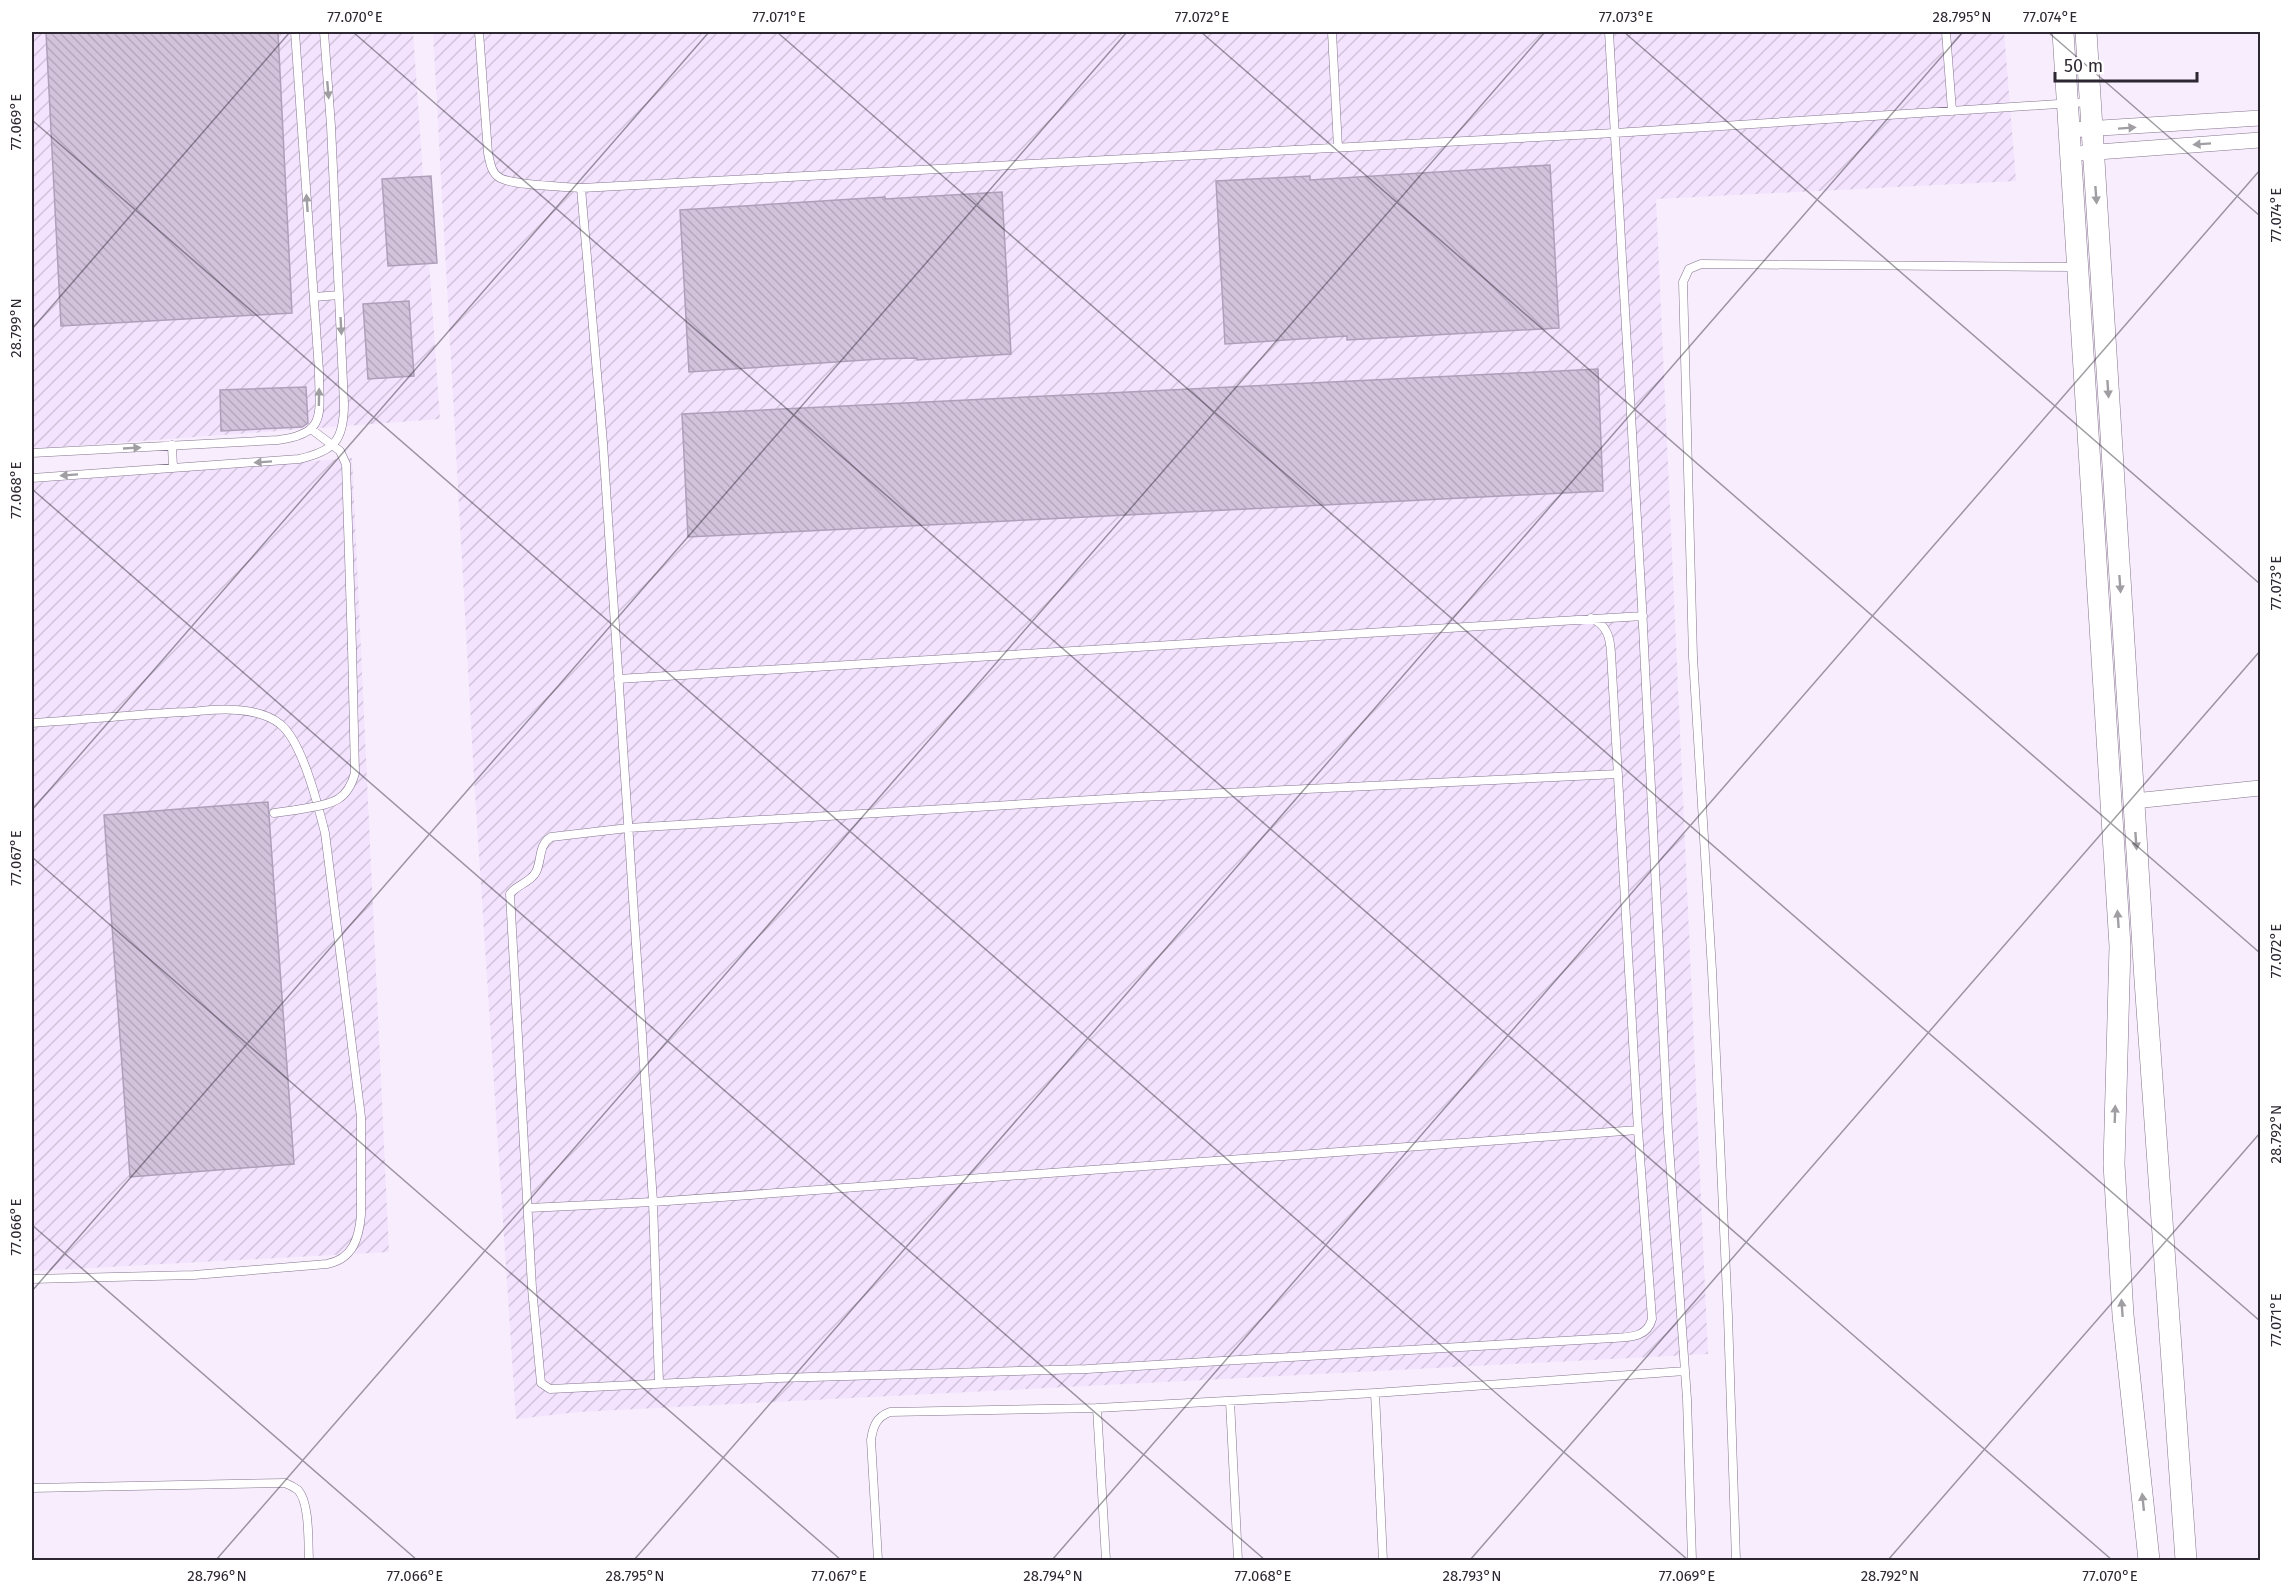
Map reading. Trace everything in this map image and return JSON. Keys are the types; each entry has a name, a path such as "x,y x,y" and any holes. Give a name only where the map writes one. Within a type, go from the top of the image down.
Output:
{"street":[{"path":"2063,32 2120,946 2114,1176 2123,1315 2149,1560"},
{"path":"2086,32 2134,801 2186,1560"},
{"path":"2069,130 2260,118"},
{"path":"2072,154 2260,140"},
{"path":"2134,801 2260,788"}],"lane":[{"path":"32,453 278,440 297,437 311,429 317,421 319,403 314,297 295,32"},
{"path":"32,478 299,459 322,453 338,439 344,418 331,126 324,32"},
{"path":"479,32 488,153 492,168 501,178 581,188 1615,133 2090,102"},
{"path":"1332,32 1338,148"},
{"path":"1610,32 1643,616 1668,1132 1685,1371 1692,1560"},
{"path":"1946,32 1952,111"},
{"path":"581,188 603,443 652,1202 659,1383"},
{"path":"1736,1560 1713,982 1693,657 1683,282 1689,269 1701,264 2077,267"},
{"path":"314,297 339,295"},
{"path":"274,813 335,802 347,793 355,773 346,464 344,455 311,429"},
{"path":"172,446 173,468"},
{"path":"618,678 1643,616"},
{"path":"1591,618 1599,621 1610,640 1638,1130 1652,1319 1646,1330 1635,1336 1087,1369 659,1383 550,1389 543,1385 532,1288 510,893 534,875 544,843 551,837 628,828 1140,797 1617,774"},
{"path":"32,723 148,713 236,710 268,717 281,724 298,750 315,792 326,832 361,1117 360,1230 350,1252 337,1262 194,1275 32,1279"},
{"path":"528,1208 652,1202 1638,1130"},
{"path":"878,1560 871,1440 876,1422 882,1415 890,1412 1097,1408 1375,1393 1685,1371"},
{"path":"1375,1393 1383,1560"},
{"path":"1230,1401 1238,1560"},
{"path":"1097,1408 1106,1560"},
{"path":"32,1488 285,1484 295,1488 302,1496 309,1560"}],"shaded area":[{"path":"32,32 413,32 440,419 32,449"},
{"path":"433,32 2004,32 2016,181 1656,199 1708,1354 578,1412 516,1419 474,778"},
{"path":"352,458 389,1252 32,1271 32,483"}],"building":[{"path":"46,32 278,32 292,313 61,326"},
{"path":"1550,165 1559,328 1347,340 1347,336 1225,344 1216,181 1310,176 1310,180"},
{"path":"431,176 437,263 388,266 382,179"},
{"path":"1002,192 1011,354 917,360 917,358 880,359 689,372 680,210"},
{"path":"409,301 414,376 368,379 363,304"},
{"path":"1598,369 1603,491 688,537 682,414"},
{"path":"306,387 308,423 302,427 221,431 220,390"},
{"path":"268,802 294,1164 130,1177 104,815"}]}
